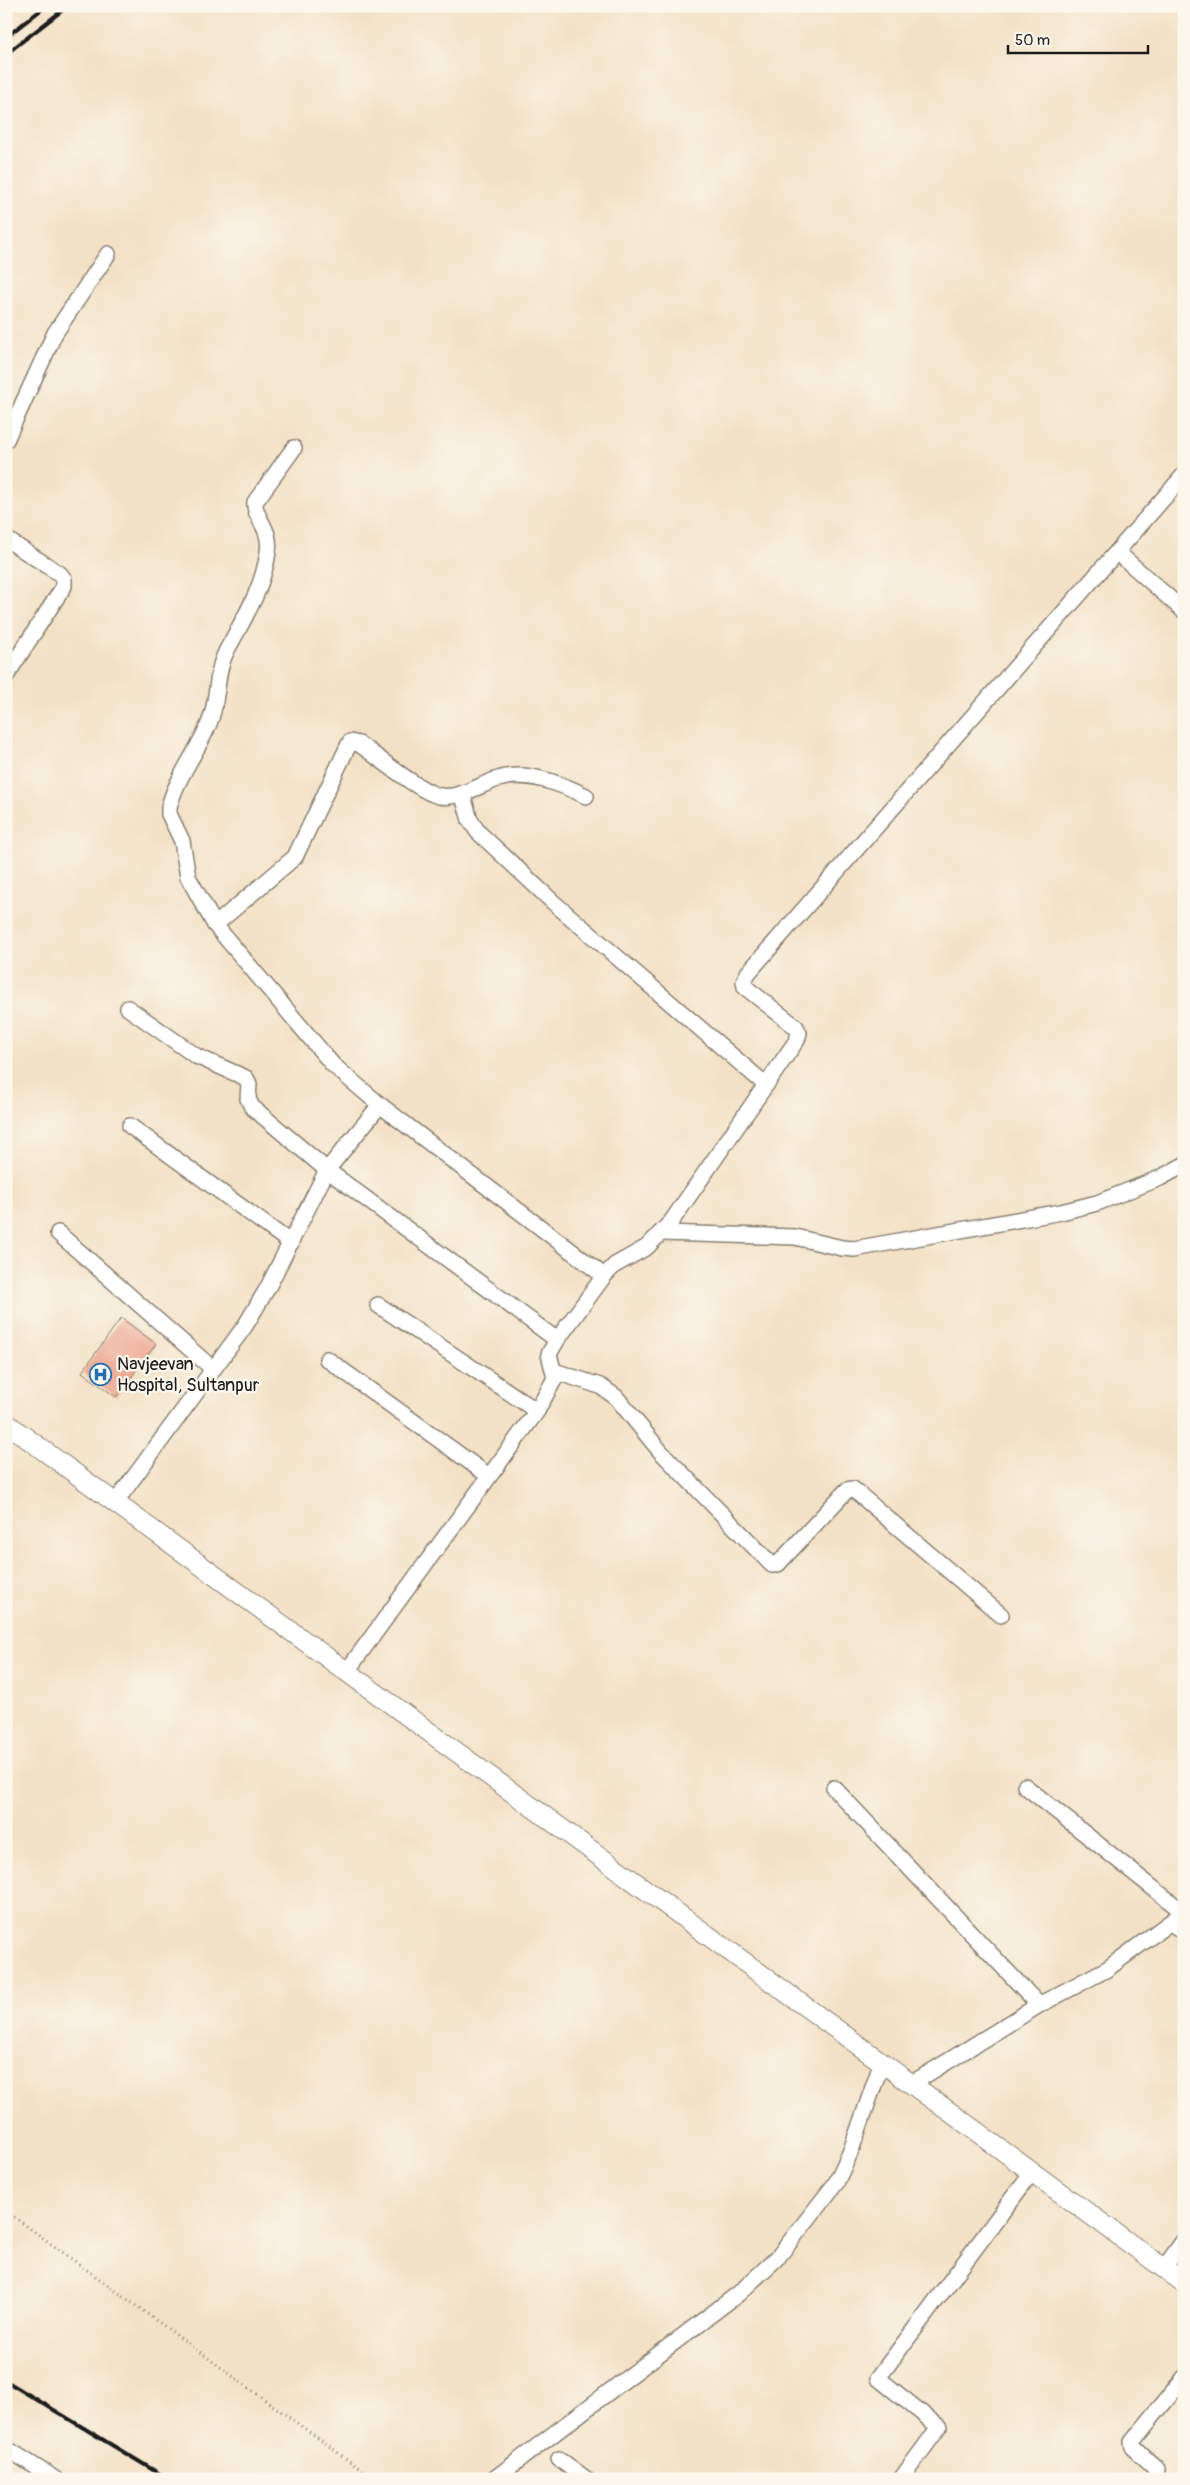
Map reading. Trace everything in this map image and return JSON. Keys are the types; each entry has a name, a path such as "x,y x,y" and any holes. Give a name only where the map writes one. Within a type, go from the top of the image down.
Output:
{"street":[{"path":"6,440 54,333 108,254"},
{"path":"294,448 256,502 255,511 266,528 269,542 262,580 251,608 223,658 211,719 169,807 169,814 182,841 188,877 215,924 333,1065 380,1106 604,1276"},
{"path":"347,1671 536,1411 552,1386 554,1371 550,1354 557,1340 604,1276 615,1266 647,1247 662,1233 797,1040 799,1033 796,1027 745,987 744,981 748,973 1184,475"},
{"path":"6,539 60,574 64,579 64,586 6,676"},
{"path":"1116,552 1184,611"},
{"path":"215,924 295,858 350,742 359,744 437,795 456,796 499,778 520,777 561,785 586,796"},
{"path":"462,793 470,820 478,832 554,903 766,1085"},
{"path":"128,1008 196,1056 246,1078 250,1088 248,1099 252,1107 327,1170 557,1340"},
{"path":"115,1503 245,1326 291,1243 327,1170 380,1106"},
{"path":"130,1126 291,1243"},
{"path":"662,1233 795,1237 842,1248 854,1248 1061,1212 1097,1203 1138,1188 1184,1165"},
{"path":"58,1233 213,1369"},
{"path":"378,1305 536,1411"},
{"path":"327,1359 489,1476"},
{"path":"554,1371 600,1386 616,1397 660,1451 772,1565 778,1564 847,1490 853,1489 1001,1615"},
{"path":"6,1423 1184,2283"},
{"path":"911,2084 1039,2005 1107,1969 1184,1912 1025,1786"},
{"path":"834,1788 1039,2005"},
{"path":"1171,1923 1184,1932"},
{"path":"494,2479 738,2294 778,2257 836,2183 850,2153 882,2062"},
{"path":"902,2479 939,2427 878,2378 1032,2172"},
{"path":"1164,2268 1184,2240"},
{"path":"1154,2479 1157,2469 1132,2447 1132,2442 1184,2378"},
{"path":"6,2448 55,2479"},
{"path":"559,2459 586,2479"}],"path":[{"path":"6,2212 374,2479"}],"building":[{"path":"121,1318 156,1344 116,1397 82,1372"}],"railway":[{"path":"6,37 46,6"},
{"path":"6,54 68,6"},
{"path":"6,2381 168,2479"}],"place":[{"name":"Navjeevan Hospital, Sultanpur","path":"101,1374"}]}
